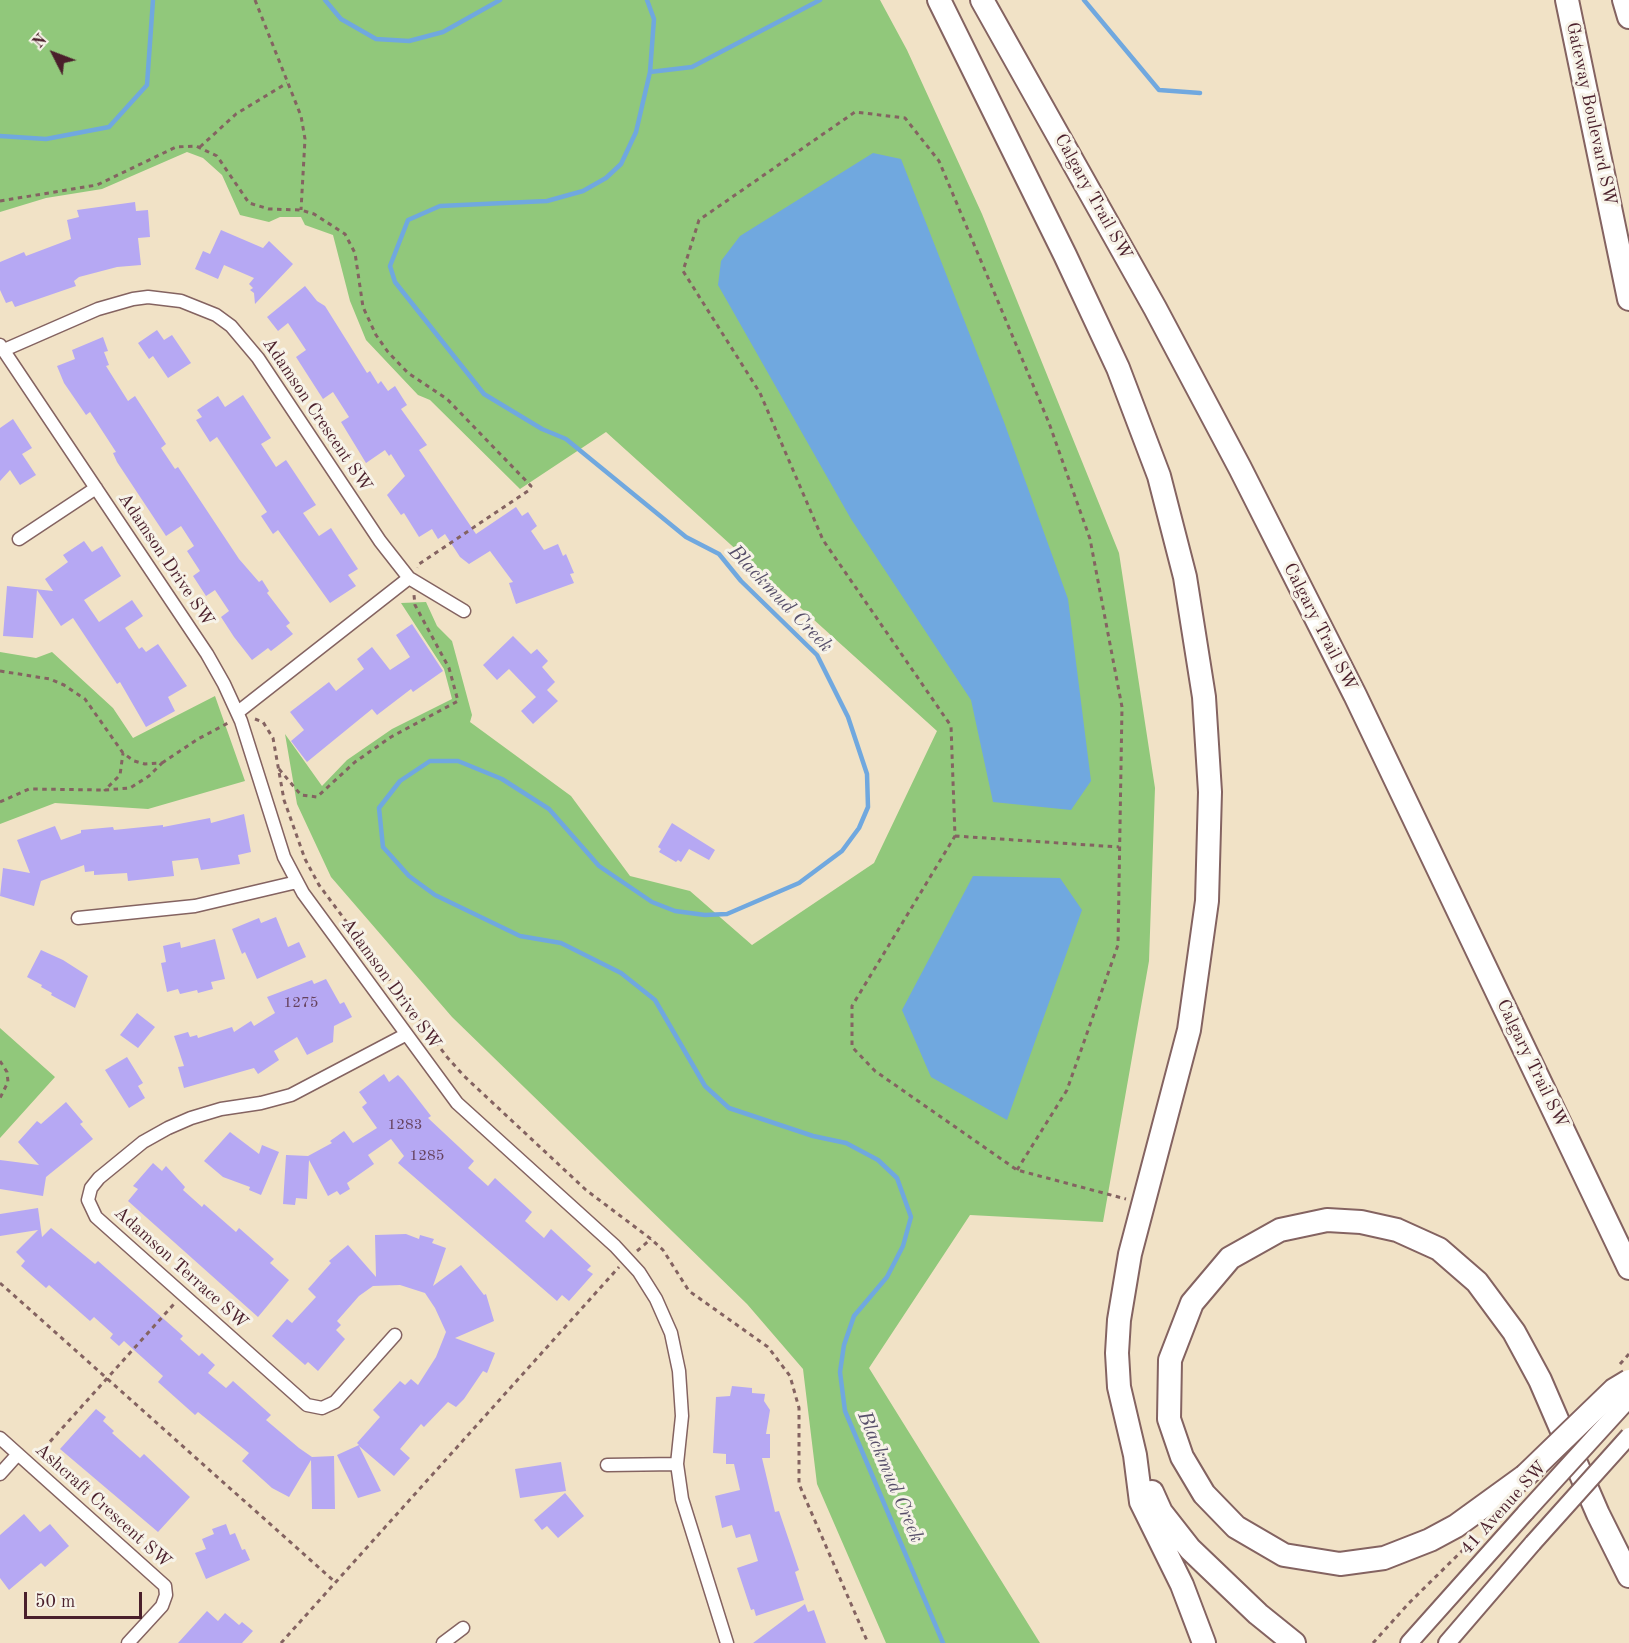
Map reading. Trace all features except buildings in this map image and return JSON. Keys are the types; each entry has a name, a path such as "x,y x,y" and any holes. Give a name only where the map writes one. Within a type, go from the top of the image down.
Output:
{"highway":[{"path":"939,0 1065,255 1118,369 1160,476 1185,577 1204,697 1210,792 1207,901 1189,1030 1130,1254 1119,1320 1117,1353 1119,1387 1135,1455 1141,1502 1182,1585 1204,1643"},
{"name":"Calgary Trail SW","path":"982,0 1155,308 1261,509 1355,695 1629,1269"},
{"name":"Gateway Boulevard SW","path":"1567,0 1629,298"},
{"path":"1624,0 1629,17"},
{"path":"1629,1381 1614,1390 1525,1476 1456,1526 1430,1540 1384,1558 1340,1563 1284,1555 1236,1527 1204,1494 1182,1457 1168,1419 1170,1360 1192,1303 1230,1258 1280,1230 1327,1220 1361,1222 1397,1230 1438,1249 1477,1282 1514,1332 1540,1380 1598,1514 1629,1576"},
{"path":"1135,1455 1161,1512 1190,1549 1258,1614 1294,1643"}],"main road":[{"name":"41 Avenue SW","path":"1409,1643 1629,1399"},
{"path":"1446,1643 1629,1436"}],"street":[{"name":"Adamson Crescent SW","path":"2,347 98,309 133,299 148,297 181,301 216,315 231,326 258,358 380,541 408,578 464,611"},
{"name":"Adamson Drive SW","path":"2,347 207,654 238,712 279,842 297,882 405,1035 464,1110 615,1246 647,1284 670,1333 679,1371 682,1416 677,1464 688,1526 727,1643"},
{"name":"Adamson Drive SW","path":"19,539 96,488"},
{"path":"238,712 408,578"},
{"path":"78,918 195,906 297,882"},
{"name":"Adamson Terrace SW","path":"395,1335 335,1402 322,1408 307,1405 92,1212 88,1200 95,1182 120,1160 168,1128 190,1118 221,1109 261,1103 291,1095 405,1035"},
{"name":"Ashcraft Crescent SW","path":"0,1438 165,1586 166,1595 162,1606 128,1643"},
{"name":"Ashcraft Crescent SW","path":"0,1474 18,1454"},
{"path":"607,1465 677,1464"},
{"path":"443,1643 463,1628"}],"path":[{"path":"255,0 297,103 305,139 301,210"},
{"path":"200,147 245,107 287,83"},
{"path":"1017,1170 1067,1090 1118,945 1122,707 1090,539 1056,444 939,161 905,118 855,112 699,220 683,271 760,393 823,540 951,726 955,836 852,1006 852,1047 875,1071 1017,1170 1143,1203"},
{"path":"0,201 37,193 97,185 176,147 200,147 217,156 249,203 269,208 301,210 336,227 350,241 358,264 363,306 376,335 387,352 408,372 447,399 531,486 419,564"},
{"path":"277,767 301,795 316,797 356,762 390,737 458,701 449,668 415,605 414,597"},
{"path":"0,671 50,679 76,692 106,725 123,753 134,761 145,764 162,763"},
{"path":"255,718 263,722 273,738 284,800 305,859 319,885 410,1010 464,1076 484,1096 606,1207 651,1239 663,1250 689,1291 768,1347 790,1376 799,1408 799,1484 867,1643"},
{"path":"0,802 29,789 130,788 198,739 229,723"},
{"path":"105,790 120,775 123,753"},
{"path":"955,836 1119,847"},
{"path":"0,1061 7,1072 8,1082 0,1098"},
{"path":"634,1254 651,1239"},
{"path":"281,1643 620,1267"},
{"path":"0,1283 335,1582"},
{"path":"30,1464 183,1293"}],"green space":[{"path":"0,0 880,0 907,50 982,214 1119,553 1155,788 1149,961 1103,1222 970,1215 869,1368 1040,1643 886,1643 817,1484 803,1369 747,1304 452,1017 331,877 297,804 285,734 322,786 347,760 392,729 452,699 444,669 401,603 426,602 437,626 452,641 472,715 470,722 571,796 630,876 690,891 752,945 874,863 937,731 606,432 520,489 430,400 418,395 366,340 350,301 333,235 305,225 301,217 280,217 269,222 240,215 222,175 203,158 187,152 102,189 46,198 0,212"},
{"path":"0,652 36,658 52,652 113,708 133,738 215,696 245,781 148,809 55,803 0,824"},
{"path":"0,1028 55,1077 0,1138"}],"water":[{"path":"873,153 901,159 1004,422 1068,599 1091,781 1071,810 993,802 971,700 851,519 718,285 721,261 740,236"},
{"path":"973,876 1060,878 1082,910 1007,1120 931,1077 902,1010"}],"waterway":[{"name":"Blackmud Creek","path":"0,136 46,139 109,127 147,85 153,0"},
{"name":"Blackmud Creek","path":"325,0 341,19 376,39 409,41 443,32 500,0"},
{"name":"Blackmud Creek","path":"647,0 654,19 650,72 636,132 621,164 606,178 583,191 547,201 440,206 408,220 390,266 395,282 484,394 542,429 566,439 686,537 719,554 741,581 817,655 848,717 867,774 868,807 859,828 842,851 799,883 727,914 705,915 675,911 652,902 599,866 549,809 502,779 458,761 430,761 400,781 379,808 383,847 409,876 435,895 520,936 561,943 621,973 655,1000 705,1086 729,1108 813,1136 846,1143 878,1160 897,1178 911,1217 903,1246 887,1277 854,1316 844,1345 840,1372 845,1411 943,1643"},
{"path":"650,72 692,67 820,0"},
{"path":"1084,0 1159,90 1200,93"}]}
